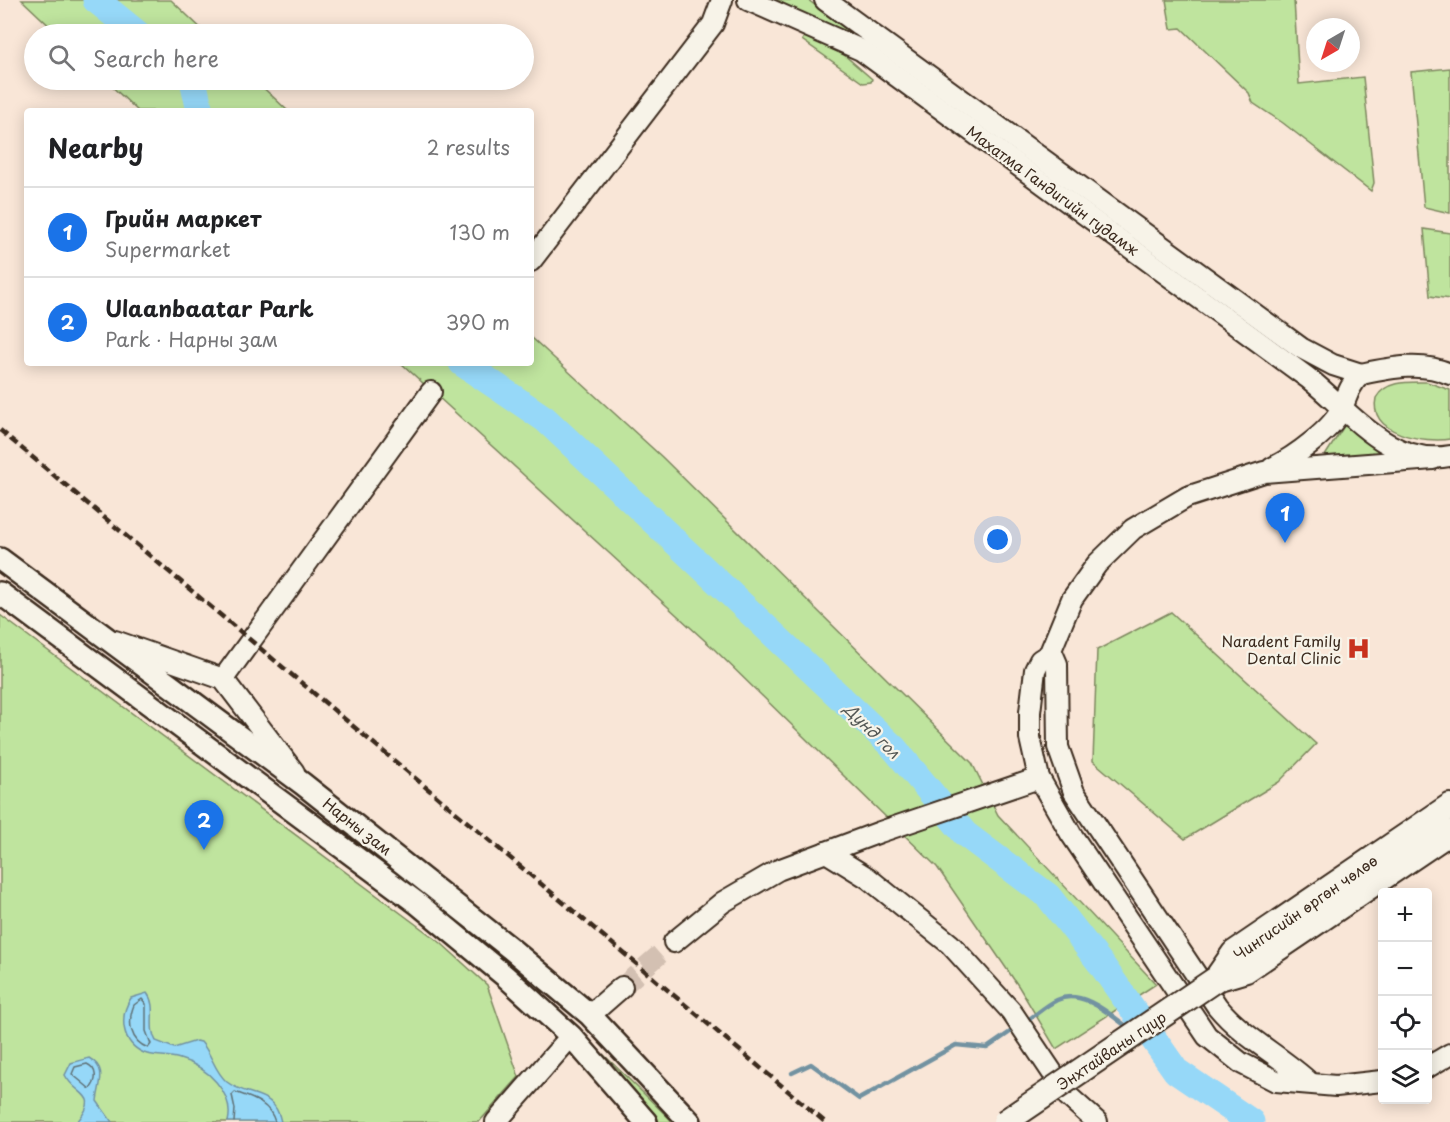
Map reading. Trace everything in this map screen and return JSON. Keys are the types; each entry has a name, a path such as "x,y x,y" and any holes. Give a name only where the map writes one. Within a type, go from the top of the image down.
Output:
{"highway":[{"name":"Чингисийн өргөн чөлөө","path":"1216,979 1234,953 1450,806"},
{"name":"Чингисийн өргөн чөлөө","path":"1216,979 1246,970 1450,832"},
{"name":"Энхтайваны гүүр","path":"1005,1122 1216,979"}],"main road":[{"path":"534,257 713,24 722,0"},
{"name":"Махатма Гандигийн гудамж","path":"825,0 1301,348 1333,365 1361,374"},
{"path":"713,24 754,2"},
{"name":"Махатма Гандигийн гудамж","path":"754,2 861,50 1086,213 1343,407 1359,425 1391,445 1441,458"},
{"path":"1378,1082 1349,1086 1276,1081 1241,1063 1207,1036 1071,834 1039,778 1030,738 1030,712 1035,670 1040,660 1051,653 1062,620 1078,589 1104,556 1132,529 1187,497 1264,472 1305,450 1343,407 1347,389 1361,374 1412,366 1440,370 1450,374"},
{"path":"223,679 431,392"},
{"path":"1264,472 1441,458"},
{"name":"Нарны зам","path":"0,559 303,783 442,892 590,1015 690,1122"},
{"name":"Нарны зам","path":"0,593 417,903 505,975 571,1036 646,1122"},
{"path":"106,638 223,679 303,783"},
{"path":"1051,653 1057,664 1058,747 1074,792 1216,1006 1239,1030 1290,1065 1310,1083"},
{"path":"110,676 124,676 129,673 131,656"},
{"path":"149,704 151,689 155,685 167,683"},
{"path":"674,942 723,902 778,870 880,832 1039,778"},
{"path":"826,852 868,878 950,944 1011,1011 1068,1096 1097,1122"},
{"path":"590,1015 622,987"},
{"path":"496,1122 571,1036"},
{"path":"1432,1065 1450,1054"},
{"path":"1432,1068 1450,1070"}],"green space":[{"path":"22,0 171,0 196,24 47,24"},
{"path":"775,0 808,0 884,57 841,30 770,4"},
{"path":"1166,0 1294,0 1299,84 1363,77 1374,183 1371,191 1283,123 1253,103 1249,93 1181,28 1171,29"},
{"path":"805,36 843,54 872,79 871,82 863,83 802,40"},
{"path":"1450,68 1450,213 1424,207 1411,72"},
{"path":"116,90 266,90 285,108 135,108"},
{"path":"1424,229 1450,233 1450,299 1430,296"},
{"path":"534,340 662,457 972,763 998,815 1156,984 1056,1049 1019,987 937,867 713,648 404,366 534,366"},
{"path":"1427,382 1450,390 1450,439 1414,438 1401,434 1381,421 1376,411 1376,398 1386,388 1398,383"},
{"path":"1344,426 1353,429 1380,449 1379,455 1323,459"},
{"path":"1171,612 1316,744 1279,782 1185,839 1093,761 1097,650"},
{"path":"0,615 441,943 487,985 519,1077 479,1122 0,1122"},
{"path":"601,1054 673,1122 659,1122 601,1057"}],"water":[{"path":"147,993 152,1004 152,1029 156,1041 174,1048 196,1041 201,1042 227,1082 267,1099 278,1111 281,1122 228,1122 229,1111 223,1091 208,1074 180,1059 148,1054 136,1049 124,1028 125,1013 131,998"},
{"path":"89,1058 99,1067 101,1077 97,1101 112,1122 77,1122 84,1113 87,1100 65,1075 71,1063"}],"waterway":[{"name":"Дунд гол","path":"96,0 126,24"},
{"name":"Дунд гол","path":"195,90 199,108"},
{"name":"Дунд гол","path":"466,366 545,419 894,748 965,834 1048,896 1101,964 1176,1071 1251,1122"},
{"path":"1025,1022 1057,1000 1067,997 1086,1000 1096,1005 1130,1029"},
{"path":"792,1073 811,1064 859,1099 956,1045 987,1048 1016,1028"},
{"path":"1142,1037 1162,1052"}],"tunnel":[{"path":"622,987 674,942"}],"railway":[{"path":"0,430 825,1122"}],"place":[{"name":"Грийн маркет","path":"1285,543"},
{"name":"Naradent Family Dental Clinic","path":"1359,649"},
{"name":"Ulaanbaatar Park","path":"204,850"}]}
